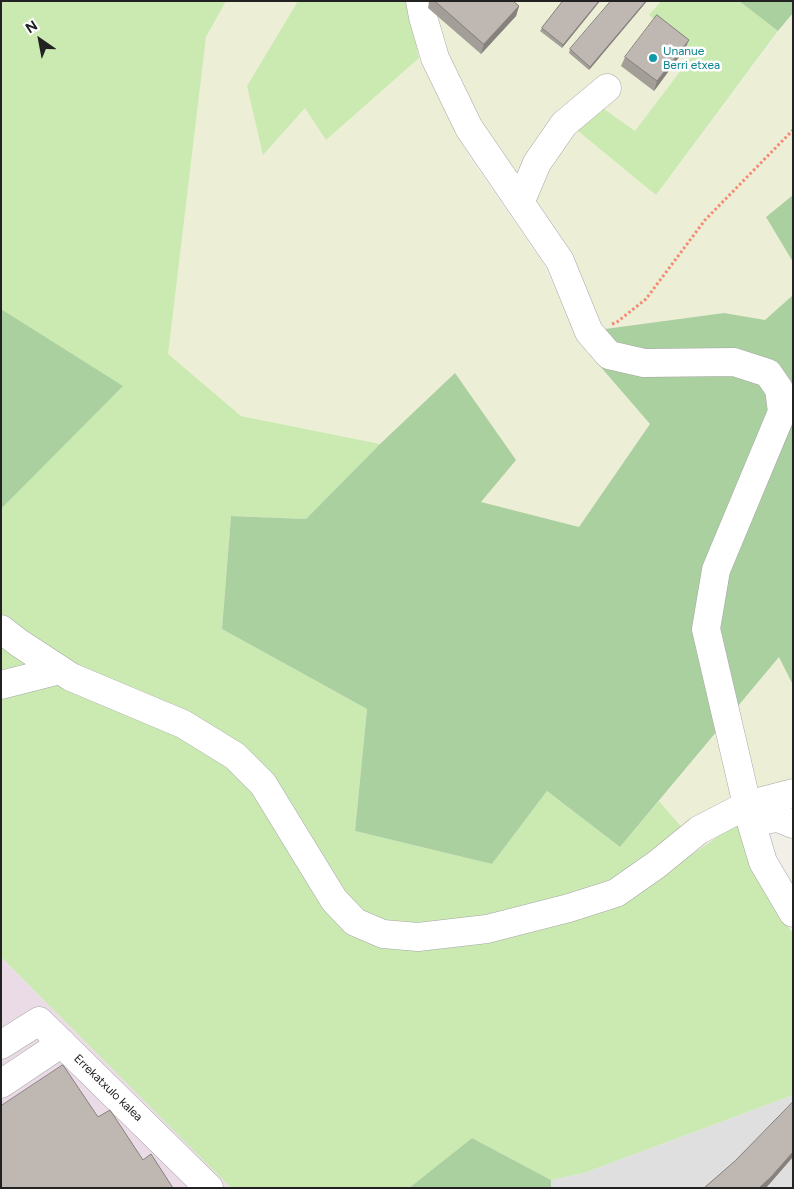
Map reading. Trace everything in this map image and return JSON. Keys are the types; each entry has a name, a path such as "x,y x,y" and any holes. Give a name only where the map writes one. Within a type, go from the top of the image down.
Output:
{"street":[{"path":"420,1 435,58 469,128 560,261 589,332 609,354 644,363 734,362 768,373 779,389 782,412 716,570 706,629 722,703 763,862 793,914"},
{"path":"520,203 537,163 564,124 608,88"},
{"path":"1,629 71,677 183,724 235,756 263,784 334,900 355,922 383,934 418,937 487,929 569,908 616,893 656,865 699,830 749,813 793,793"},
{"path":"1,685 60,670"},
{"path":"749,813 778,818 793,824"},
{"path":"763,862 784,866 793,879"},
{"name":"Errekatxulo kalea","path":"1,1045 39,1021 209,1188"},
{"path":"1,1084 62,1043"}],"path":[{"path":"589,332 617,322 646,299 705,220 793,130"}],"shaded area":[{"path":"1,957 231,1188 1,1188"},
{"path":"793,1095 793,1188 551,1188 551,1180 584,1173"}],"green space":[{"path":"1,1 226,1 206,37 168,354 241,416 380,444 306,519 231,516 222,629 367,709 355,831 492,864 547,791 620,847 659,801 685,831 613,885 440,928 391,928 352,908 275,787 86,673 1,617 1,509 122,386 1,309"},
{"path":"226,1 298,1 247,86 264,154 305,108 326,140 419,58 468,155 543,263 580,343 650,424 579,527 480,502 455,373 380,444 241,416 167,354 206,37"},
{"path":"298,1 407,1 419,58 326,140 305,108 263,155 247,86"},
{"path":"426,1 661,1 650,15 694,53 635,131 586,96 656,195 793,13 793,195 766,217 793,262 793,295 765,320 724,313 605,329 583,287 478,131"},
{"path":"661,1 739,1 778,31 656,195 566,121 586,96 635,131 694,53 649,15"},
{"path":"739,1 793,1 793,13 778,31"},
{"path":"793,195 793,262 766,217"},
{"path":"793,295 793,685 779,657 620,847 547,791 492,864 355,831 367,709 222,629 231,516 306,519 380,444 455,373 516,460 481,502 579,527 650,424 580,343 605,329 724,313 765,320"},
{"path":"1,309 123,386 1,509"},
{"path":"1,638 165,727 226,763 392,947 438,949 545,929 623,903 741,820 786,924 793,933 793,1095 584,1173 551,1180 472,1138 409,1188 231,1188 1,957"},
{"path":"780,656 793,685 793,780 733,794 685,831 659,801"},
{"path":"472,1138 551,1180 551,1188 409,1188"}],"building":[{"path":"435,1 513,1 519,6 484,44"},
{"path":"563,1 599,1 563,45 542,28"},
{"path":"611,1 646,1 590,67 570,49"},
{"name":"Unanue Berri etxea","path":"657,15 689,40 657,81 625,57"},
{"path":"63,1065 98,1117 110,1110 143,1160 151,1154 173,1188 1,1188 1,1106"},
{"path":"793,1102 793,1152 771,1177 759,1188 704,1188 735,1161"}],"place":[{"name":"Unanue Berri etxea","path":"653,58"}]}
